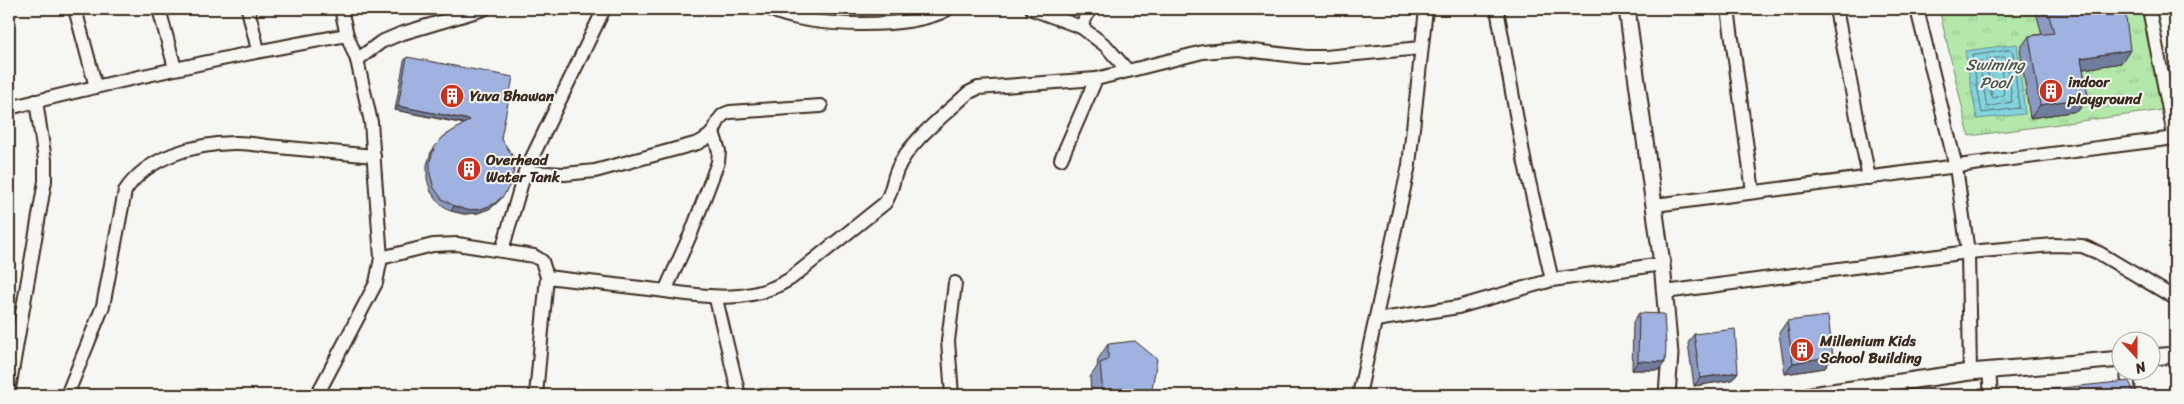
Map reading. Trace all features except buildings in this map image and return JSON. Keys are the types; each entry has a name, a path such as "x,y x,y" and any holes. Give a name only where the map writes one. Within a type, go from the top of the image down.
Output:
{"street":[{"path":"75,9 96,87"},
{"path":"159,9 175,68"},
{"path":"248,9 258,50"},
{"path":"317,395 376,283 382,258 371,122 341,9"},
{"path":"356,60 381,42 400,34 484,9"},
{"path":"502,250 525,172 604,9"},
{"path":"770,9 798,19 814,21 899,22 927,18 948,9"},
{"path":"1032,9 1081,27 1106,46 1128,71"},
{"path":"1081,27 1090,9"},
{"path":"1359,395 1409,165 1426,9"},
{"path":"1498,9 1525,164 1552,280"},
{"path":"1627,9 1662,264 1670,354 1667,395"},
{"path":"1728,9 1753,192"},
{"path":"1836,9 1869,178"},
{"path":"1918,9 1956,167 1968,252 1970,372"},
{"path":"1655,204 2175,139 2149,9"},
{"path":"9,108 258,50 347,35"},
{"path":"547,277 716,299 758,294 776,288 790,279 885,203 891,194 897,170 908,152 968,93 989,86 1096,79 1203,52 1237,48 1305,57 1326,57 1421,48"},
{"path":"1060,159 1096,79"},
{"path":"9,389 45,181 45,160 36,101"},
{"path":"525,172 565,174 595,171 698,143 708,138 719,118 724,113 821,106"},
{"path":"665,291 692,230 718,162 719,151 713,132"},
{"path":"67,395 103,306 125,191 130,182 158,161 171,155 233,143 374,156"},
{"path":"382,258 433,245 457,244 534,256 542,261 547,277 536,395"},
{"path":"1664,292 1968,252 2054,245 2082,246 2099,253 2175,298"},
{"path":"1376,320 1458,307 1552,280 1662,264"},
{"path":"952,395 948,341 955,283"},
{"path":"716,299 739,395"},
{"path":"2162,356 2175,355"},
{"path":"1811,395 1904,389 1970,372 2112,360"},
{"path":"1989,370 1991,395"},
{"path":"2128,382 2129,395"}],"green space":[{"path":"1939,9 2143,9 2163,110 1969,136"}],"water":[{"name":"Swiming Pool","path":"2017,44 2025,114 1977,119 1965,51"}],"place":[{"name":"indoor playground","path":"2051,91"},
{"name":"Yuva Bhawan","path":"452,96"},
{"name":"Overhead Water Tank","path":"469,169"},
{"name":"Millenium Kids School Building","path":"1802,350"}]}
